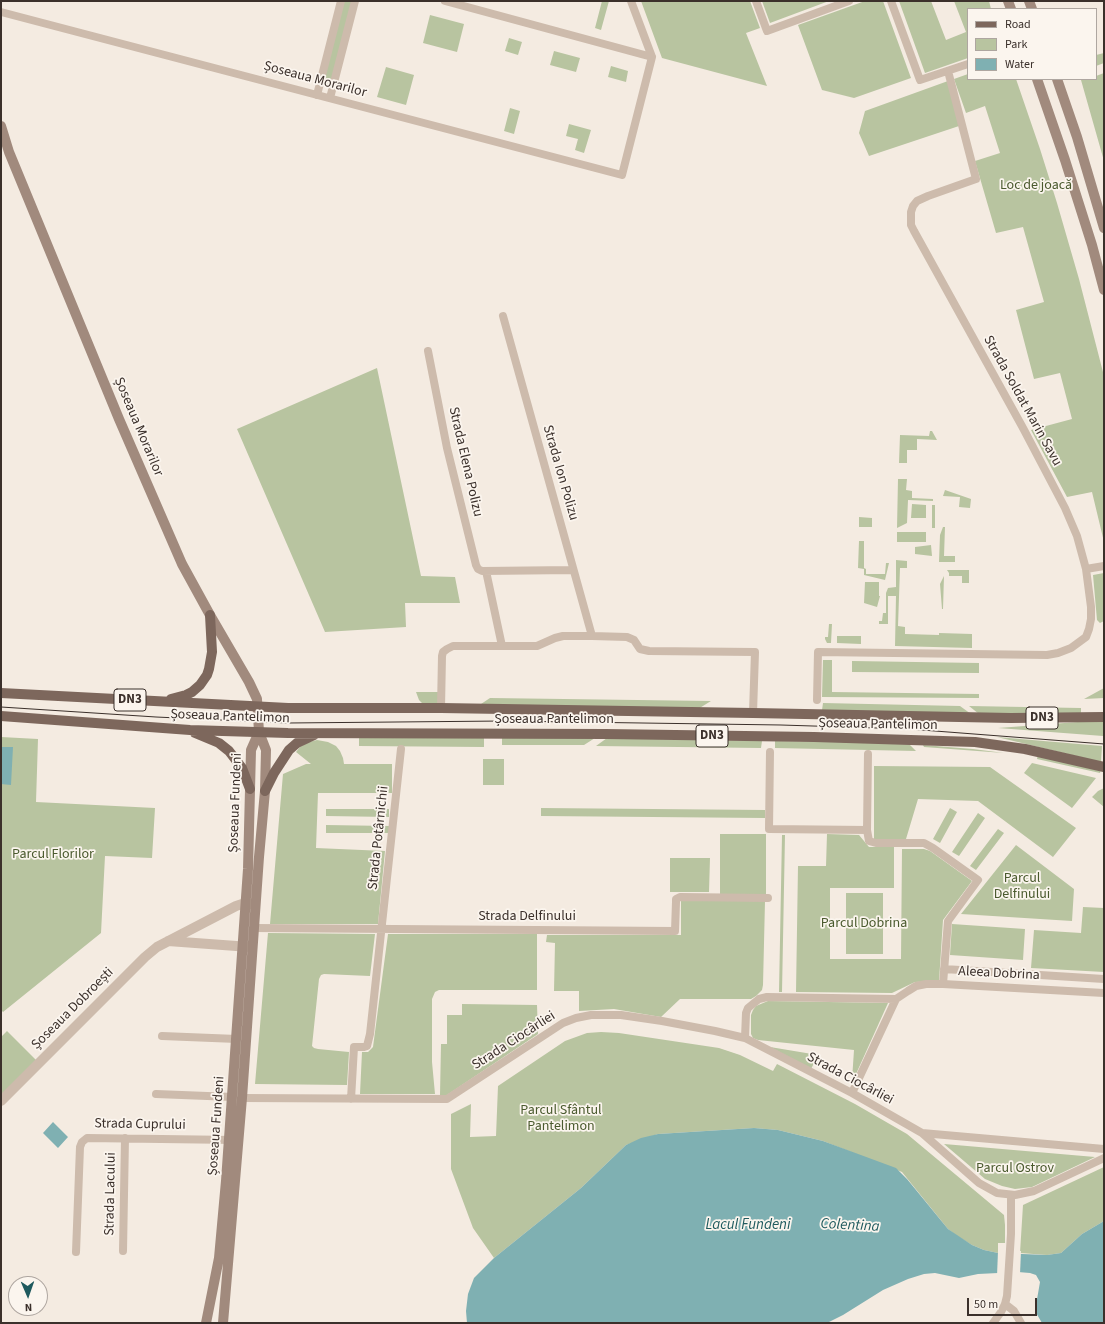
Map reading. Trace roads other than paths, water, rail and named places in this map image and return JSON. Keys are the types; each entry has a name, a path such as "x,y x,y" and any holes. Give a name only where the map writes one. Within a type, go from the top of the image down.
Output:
{"main road":[{"path":"1037,80 1092,245 1104,290"},
{"path":"1057,80 1077,137 1104,228"},
{"name":"Șoseaua Morarilor","path":"1,126 9,152 146,484 182,564 251,685 257,699 258,732"},
{"path":"161,701 192,692 200,685 207,675 212,652 210,615"},
{"name":"Șoseaua Pantelimon","path":"1,693 288,708 441,708 1005,718 1104,717"},
{"path":"1079,718 1104,713"},
{"name":"Șoseaua Pantelimon","path":"1,716 190,730 318,734 606,734 859,738 968,742 1025,749 1104,767"},
{"path":"190,730 219,743 229,750 242,768 250,789"},
{"name":"Șoseaua Fundeni","path":"237,1098 237,1039 248,947 254,928 248,862 251,750 258,732"},
{"name":"Șoseaua Fundeni","path":"223,1323 234,1140 251,904 266,791 266,750 258,732"},
{"path":"266,791 274,773 289,750 297,743 318,734"},
{"name":"Șoseaua Fundeni","path":"206,1323 220,1250 234,1140"}],"street":[{"path":"317,95 341,1"},
{"path":"330,98 355,1"},
{"path":"445,1 652,57"},
{"path":"631,1 652,57"},
{"path":"756,1 767,31 849,1"},
{"path":"891,1 920,80 967,64"},
{"name":"Șoseaua Morarilor","path":"1,12 622,175 652,57"},
{"name":"Strada Soldat Marin Savu","path":"817,700 818,652 1048,655 1071,648 1086,637 1090,630 1091,607 1086,569 1077,536 1065,508 1023,428 911,225 910,218 913,206 917,201 976,178 948,71"},
{"name":"Strada Ion Polizu","path":"502,316 592,636"},
{"name":"Strada Elena Polizu","path":"428,351 447,448 476,565 478,569 486,571 502,646"},
{"path":"1086,569 1104,566"},
{"path":"486,571 573,570"},
{"path":"441,708 442,656 443,652 452,646 537,646 563,636 592,636 627,637 634,640 640,649 649,651 755,652 753,713"},
{"name":"Strada Potârnichii","path":"351,1099 354,1047 367,1046 369,1042 401,749"},
{"path":"770,752 769,829 867,830"},
{"path":"868,754 868,841 872,843 921,843 928,845 978,880 948,920 943,984"},
{"name":"Strada Delfinului","path":"254,928 675,931 676,899 680,897 768,898"},
{"name":"Șoseaua Dobroești","path":"1,1101 145,957 157,947 236,906 251,904"},
{"path":"168,941 248,947"},
{"name":"Aleea Dobrina","path":"944,969 1104,978"},
{"name":"Aleea Dobrina","path":"896,999 916,986 926,984 1104,993"},
{"path":"745,1038 746,1013 748,1008 759,999 767,997 896,999 852,1093"},
{"name":"Strada Ciocârliei","path":"156,1094 237,1098 447,1099 564,1023 576,1018 591,1015 620,1015 662,1021 745,1038 852,1093 922,1133 979,1182 997,1193 1011,1195 1034,1191 1104,1158"},
{"path":"162,1036 237,1039"},
{"name":"Strada Ciocârliei","path":"922,1133 1104,1149"},
{"name":"Strada Cuprului","path":"76,1252 80,1147 82,1142 87,1138 234,1140"},
{"name":"Strada Lacului","path":"123,1251 125,1138"},
{"path":"993,1323 1005,1304 1008,1287 1011,1234 1011,1195"},
{"path":"1005,1304 1014,1311 1021,1323"}],"water":[{"path":"1,747 13,747 11,785 1,784"},
{"path":"53,1122 68,1137 58,1148 43,1133"},
{"name":"Lacul Fundeni","path":"754,1128 778,1130 823,1141 896,1168 907,1179 948,1229 972,1245 984,1250 998,1253 1047,1255 1061,1253 1082,1234 1104,1221 1104,1323 1042,1323 1035,1311 1040,1282 1036,1275 1018,1272 978,1274 959,1278 935,1273 924,1274 883,1290 843,1315 827,1323 467,1323 466,1311 468,1294 474,1278 494,1258 581,1188 626,1145 641,1138 658,1134"}],"tram line":[{"path":"1,707 156,717 288,723 503,721 781,725 909,729 1104,744"}],"park label":[{"name":"Loc de joacă","path":"1036,186"},
{"name":"Parcul Florilor","path":"53,855"},
{"name":"Parcul Delfinului","path":"1022,888"},
{"name":"Parcul Dobrina","path":"864,924"},
{"name":"Parcul Sfântul Pantelimon","path":"561,1120"},
{"name":"Parcul Ostrov","path":"1015,1169"}],"water label":[{"name":"Colentina","path":"850,1226"}]}
